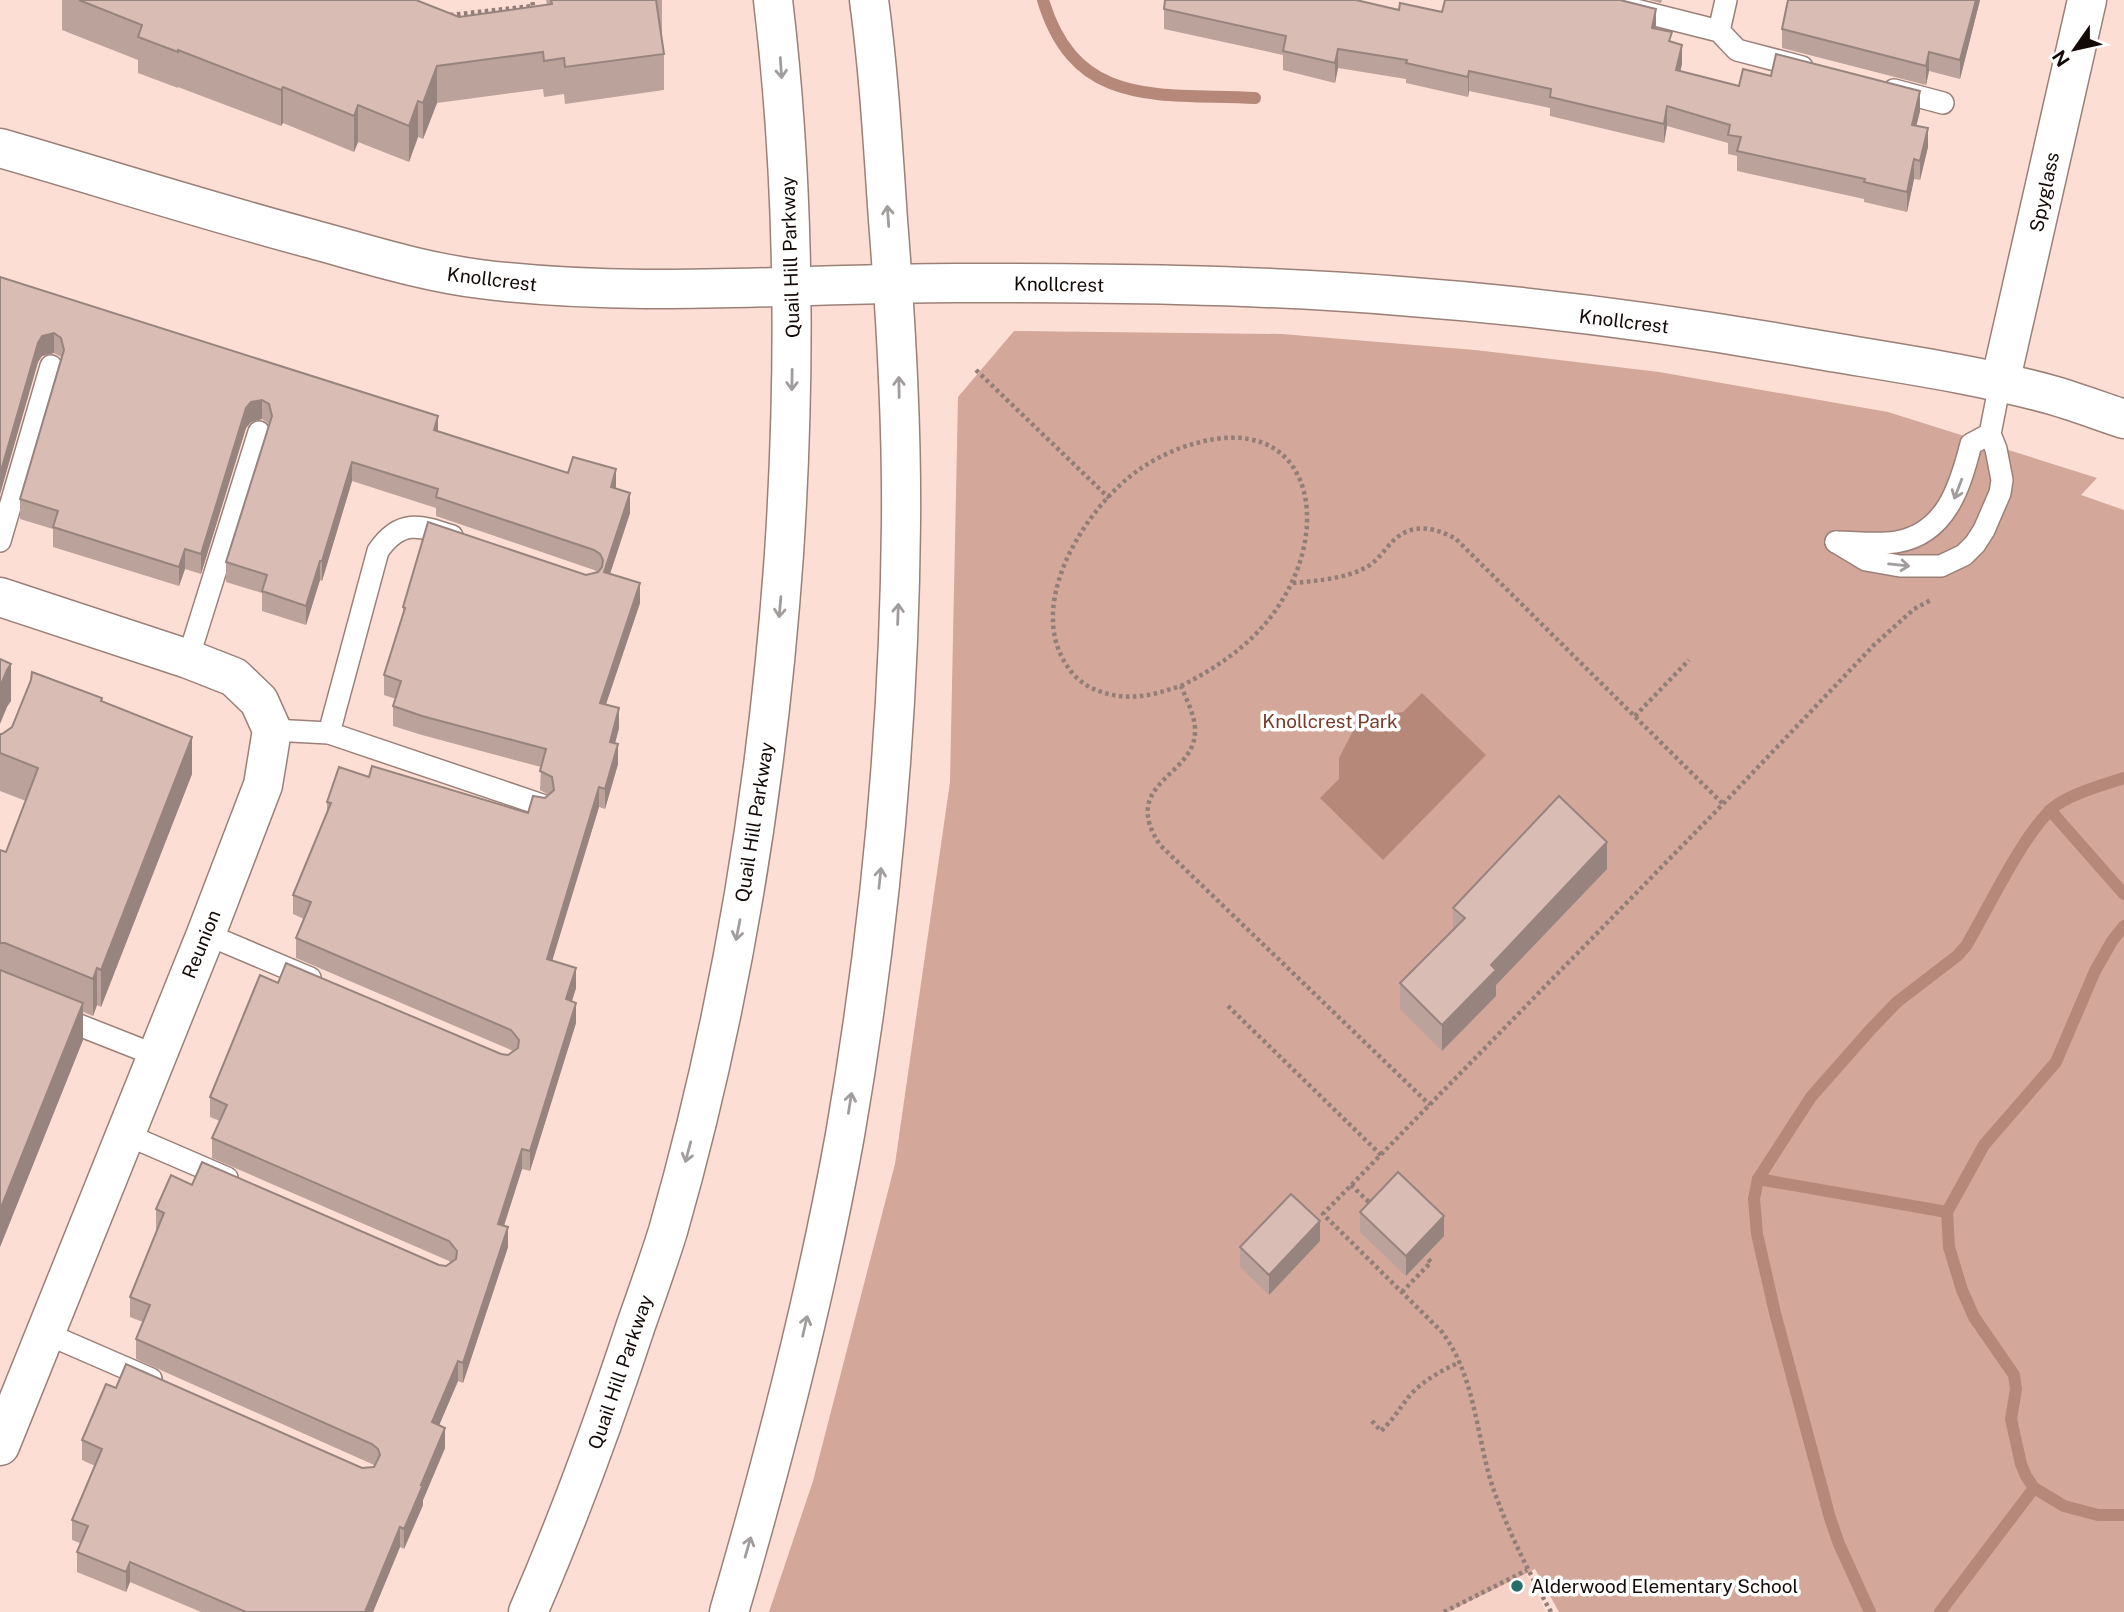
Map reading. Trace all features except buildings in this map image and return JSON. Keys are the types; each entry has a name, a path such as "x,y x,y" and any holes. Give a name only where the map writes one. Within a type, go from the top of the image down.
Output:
{"street":[{"name":"Quail Hill Parkway","path":"528,1612 591,1456 667,1233 717,1036 744,893 773,687 787,502 792,382 792,287 780,61 773,0"},
{"path":"729,1612 782,1422 817,1275 845,1135 876,917 886,818 901,523 899,353 878,68 869,0"},
{"name":"Spyglass","path":"2000,383 2087,0"},
{"name":"Knollcrest","path":"0,148 221,214 436,272 482,279 582,288 955,283 1228,287 1415,297 1717,333 1891,362 2052,395 2124,419"},
{"path":"0,597 188,659 234,677 259,701 272,730"},
{"name":"Reunion","path":"0,1447 263,785 272,730"}],"lane":[{"path":"1596,0 1718,32 1737,50 1827,73"},
{"path":"1718,32 1726,0"},
{"path":"1879,86 1943,103"},
{"path":"0,541 51,366"},
{"path":"1990,434 1971,444 1954,500 1936,521 1918,535 1896,542 1836,542 1866,560 1900,566 1941,566 1964,555 1984,530 2000,493 2002,480 1990,434 2000,383"},
{"path":"188,659 259,432"},
{"path":"328,733 378,551 386,539 394,531 423,526 474,543"},
{"path":"272,730 328,733 542,805"},
{"path":"206,934 326,985"},
{"path":"35,1007 155,1055"},
{"path":"125,1134 244,1186"},
{"path":"45,1334 166,1386"}],"path":[{"path":"439,16 533,6 532,0"},
{"path":"976,370 1109,498"},
{"path":"1233,437 1264,441 1289,462 1306,498 1308,520 1302,561 1281,604 1250,640 1215,667 1181,686 1139,696 1109,694 1080,680 1069,669 1058,652 1054,634 1054,595 1072,547 1109,498 1139,469 1189,445 1233,437"},
{"path":"1292,583 1314,581 1365,569 1382,557 1398,537 1408,531 1432,529 1446,533 1456,539 1723,804"},
{"path":"1551,1612 1527,1570 1492,1486 1468,1384 1460,1362 1442,1332 1323,1214 1897,622 1934,599"},
{"path":"1635,716 1689,660"},
{"path":"1181,686 1194,720 1195,734 1190,751 1152,794 1149,821 1153,835 1160,845 1430,1105"},
{"path":"1227,1006 1381,1155"},
{"path":"1351,1185 1377,1209"},
{"path":"1401,1293 1431,1262 1427,1258"},
{"path":"1372,1421 1381,1431 1423,1383 1460,1362"},
{"path":"1444,1612 1527,1570"}],"shaded area":[{"path":"1422,693 1486,755 1383,860 1320,798 1339,779 1339,758 1353,731 1376,716 1403,712"},
{"name":"Alderwood Elementary School","path":"1526,1573 1546,1612 1448,1612 1463,1605"}],"green space":[{"name":"Knollcrest Park","path":"1014,331 1282,334 1475,350 1659,372 1888,412 2097,478 2081,495 2124,510 2124,1612 1559,1612 1535,1569 1448,1612 769,1612 813,1481 895,1164 950,782 958,397"}],"waterway":[{"path":"1043,0 1058,36 1077,61 1100,78 1126,88 1155,94 1255,98"},
{"path":"1870,1612 1830,1518 1775,1313 1757,1234 1754,1199 1758,1179 1811,1097 1871,1029 1897,1002 1966,946 2008,870 2046,815 2073,796 2124,778"},
{"path":"2050,810 2124,894"},
{"path":"2124,926 2095,971 2056,1062 1984,1145 1947,1212 1949,1247 1962,1290 1974,1317 2014,1375 2016,1389 2011,1419 2026,1476 2034,1488 2064,1506 2098,1515 2124,1515"},
{"path":"1758,1179 1947,1212"},
{"path":"1940,1612 2034,1488"}],"place":[{"name":"Alderwood Elementary School","path":"1517,1586"}]}
